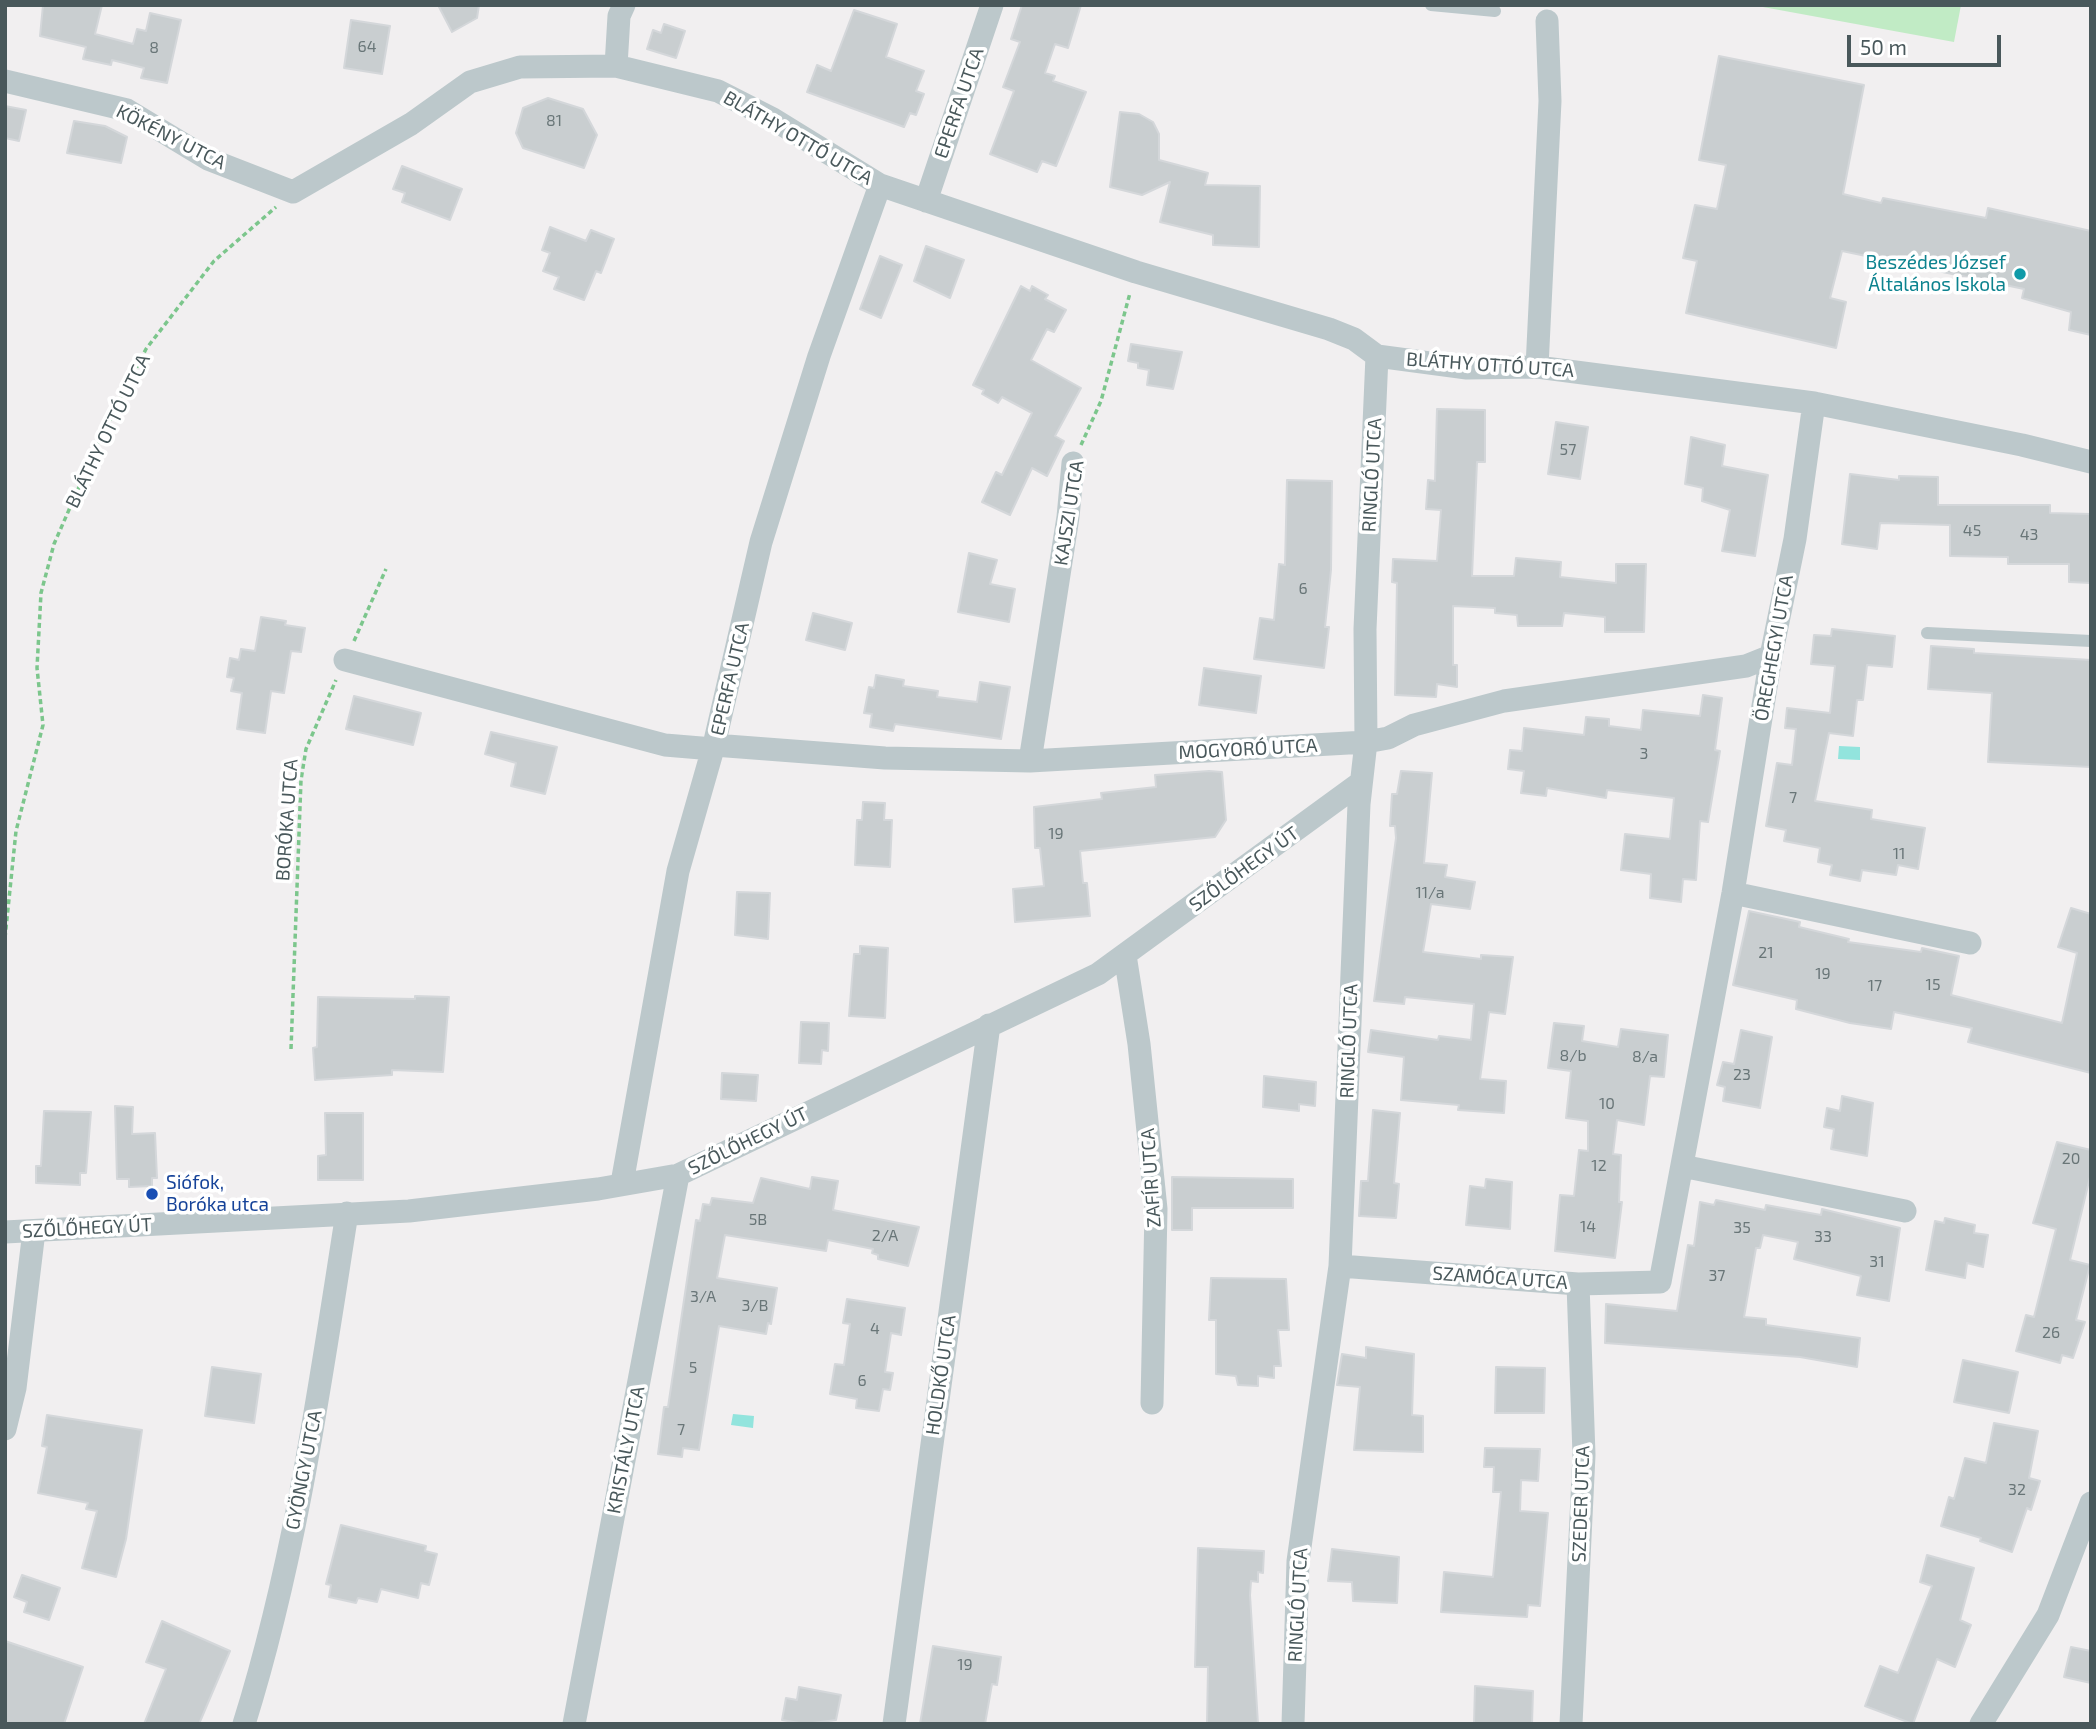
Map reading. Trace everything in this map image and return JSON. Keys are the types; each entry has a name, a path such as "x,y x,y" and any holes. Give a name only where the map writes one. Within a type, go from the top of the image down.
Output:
{"street":[{"path":"616,66 620,16 624,5"},
{"name":"EPERFA UTCA","path":"926,201 992,5"},
{"path":"1538,367 1543,208 1550,101 1547,21"},
{"name":"BLÁTHY OTTÓ UTCA","path":"293,192 411,124 470,82 520,67 616,66 718,91 773,119 880,185 1136,272 1329,329 1354,339 1377,356 1467,368 1538,367 1814,403 2022,445 2091,462"},
{"name":"KÖKÉNY UTCA","path":"5,81 127,110 208,159 293,192"},
{"name":"EPERFA UTCA","path":"622,1183 678,871 714,747 761,542 819,356 880,185"},
{"name":"RINGLÓ UTCA","path":"1293,1724 1298,1561 1340,1266 1360,783 1366,742 1365,629 1377,356"},
{"name":"ÖREGHEGYI UTCA","path":"1660,1282 1733,893 1771,656 1795,539 1814,403"},
{"name":"KAJSZI UTCA","path":"1030,761 1068,517 1073,463"},
{"name":"MOGYORÓ UTCA","path":"345,660 664,745 885,758 1030,761 1366,742 1388,738 1414,725 1504,701 1746,666 1771,656"},
{"name":"SZŐLŐHEGY ÚT","path":"5,1232 409,1211 598,1189 678,1175 1098,974 1360,783"},
{"path":"1733,893 1970,943"},
{"name":"ZAFÍR UTCA","path":"1125,955 1139,1044 1156,1209 1152,1403"},
{"name":"HOLDKŐ UTCA","path":"894,1724 989,1026"},
{"path":"1682,1166 1905,1211"},
{"name":"KRISTÁLY UTCA","path":"574,1724 678,1175"},
{"name":"GYÖNGY UTCA","path":"244,1724 259,1677 310,1450 347,1213"},
{"path":"5,1429 15,1388 34,1231"},
{"name":"SZAMÓCA UTCA","path":"1340,1266 1578,1284 1660,1282"},
{"name":"SZEDER UTCA","path":"1571,1724 1584,1455 1578,1284"},
{"path":"1981,1724 2048,1615 2091,1503"}],"lane":[{"path":"1431,5 1495,11"},
{"path":"1927,633 2091,641"}],"path":[{"name":"BLÁTHY OTTÓ UTCA","path":"5,938 16,831 43,725 37,668 40,605 54,544 101,437 146,349 214,261 293,192"},
{"name":"KAJSZI UTCA","path":"1073,463 1101,401 1136,272"},
{"name":"BORÓKA UTCA","path":"291,1049 301,780 306,750 386,569"}],"green space":[{"path":"1752,5 1961,5 1954,42"}],"water":[{"path":"1839,746 1860,747 1860,760 1838,759"},
{"path":"733,1414 754,1416 753,1428 731,1425"}],"building":[{"path":"43,5 102,5 95,34 133,44 137,29 146,31 150,13 181,20 167,83 141,78 144,68 112,60 111,65 83,59 86,47 40,36"},
{"path":"438,5 479,5 477,18 452,32"},
{"path":"1022,5 1081,5 1068,48 1055,44 1045,73 1055,76 1053,81 1086,92 1056,166 1042,161 1037,172 990,154 1014,91 1003,87 1020,42 1011,39"},
{"path":"854,10 897,24 886,57 924,71 916,91 924,94 916,115 910,113 904,127 807,92 817,65 831,71"},
{"path":"351,20 390,26 382,74 344,68"},
{"path":"664,24 685,31 676,58 647,49 653,30 661,33"},
{"path":"1719,56 1864,85 1843,194 1881,203 1883,198 1986,218 1988,208 2091,231 2091,335 2069,330 2071,312 2022,298 2024,289 1842,251 1830,298 1846,302 1836,348 1686,313 1697,261 1683,258 1695,205 1717,209 1726,165 1699,160"},
{"path":"548,98 583,109 597,135 584,168 523,148 516,133 523,108"},
{"path":"5,106 26,110 19,141 5,138"},
{"path":"1120,112 1139,114 1153,122 1159,134 1159,160 1208,173 1205,185 1260,186 1259,247 1213,245 1213,235 1160,222 1170,182 1142,195 1110,187"},
{"path":"74,121 105,126 127,137 121,163 67,153"},
{"path":"402,166 462,189 450,220 402,202 405,193 393,189"},
{"path":"550,227 586,241 591,230 614,239 601,273 596,271 584,300 554,289 559,277 543,271 550,253 542,250"},
{"path":"926,246 964,260 950,298 914,281"},
{"path":"880,256 902,265 881,318 860,309"},
{"path":"1021,286 1030,291 1032,286 1048,295 1045,299 1066,310 1054,332 1047,329 1031,360 1081,388 1055,436 1064,441 1047,476 1032,468 1010,515 982,502 996,472 1002,475 1032,413 1002,397 998,403 982,394 984,390 973,385"},
{"path":"1131,344 1182,352 1173,389 1147,385 1149,370 1138,368 1138,363 1128,361"},
{"path":"1437,409 1485,410 1485,462 1477,462 1472,576 1514,576 1516,558 1561,562 1560,577 1616,583 1616,564 1646,564 1644,632 1605,632 1605,617 1564,613 1562,626 1518,626 1517,615 1495,613 1495,608 1453,606 1453,665 1457,665 1457,687 1437,684 1436,697 1395,695 1397,583 1392,582 1393,559 1437,561 1441,510 1426,509 1428,480 1435,481"},
{"path":"1556,422 1588,427 1580,479 1548,474"},
{"path":"1691,437 1725,445 1722,466 1768,475 1755,556 1722,551 1730,510 1702,501 1703,488 1685,484"},
{"path":"1850,474 1899,480 1899,476 1938,477 1938,505 2050,505 2050,513 2091,514 2091,583 2069,582 2069,564 2008,564 2008,557 1950,556 1950,525 1880,523 1877,549 1842,544"},
{"path":"1287,480 1332,481 1331,570 1325,627 1329,627 1324,668 1254,659 1260,618 1274,620 1279,564 1285,565"},
{"path":"969,553 997,560 990,584 1015,589 1009,622 958,612"},
{"path":"813,613 852,623 845,650 806,640"},
{"path":"261,617 286,621 285,625 305,628 301,652 291,651 284,693 271,691 265,733 237,729 242,693 231,691 234,678 227,677 230,658 239,660 241,649 255,651"},
{"path":"1832,629 1895,636 1892,667 1867,665 1863,700 1857,700 1853,736 1829,733 1815,801 1872,810 1871,819 1925,828 1918,869 1898,865 1896,875 1862,870 1860,881 1830,875 1832,865 1818,862 1820,848 1784,841 1786,830 1766,826 1777,763 1792,765 1796,729 1785,728 1787,708 1830,713 1835,666 1811,664 1814,635 1831,636"},
{"path":"1931,646 1974,649 1974,653 2091,660 2091,767 1988,762 1992,693 1928,689"},
{"path":"1204,668 1261,676 1256,713 1199,705"},
{"path":"876,675 904,680 903,686 938,691 937,697 977,702 980,682 1010,687 1001,739 895,724 893,731 870,727 872,714 864,713 869,687 874,688"},
{"path":"1703,695 1722,698 1715,750 1720,751 1708,822 1700,821 1696,880 1683,879 1681,902 1650,898 1651,874 1621,870 1625,834 1670,839 1674,798 1607,790 1606,798 1547,788 1546,796 1521,793 1524,771 1508,769 1510,750 1522,751 1524,728 1584,735 1586,717 1609,719 1609,726 1641,730 1643,710 1700,716"},
{"path":"354,696 421,713 413,745 346,729"},
{"path":"491,732 557,747 545,794 511,786 516,763 485,754"},
{"path":"1401,771 1432,773 1424,863 1447,865 1445,877 1475,882 1470,909 1431,904 1423,952 1481,959 1481,955 1513,957 1505,1014 1489,1012 1480,1079 1506,1081 1504,1113 1458,1110 1459,1105 1401,1100 1404,1057 1368,1052 1371,1030 1438,1040 1439,1036 1471,1040 1474,1004 1405,997 1404,1004 1374,1001 1396,838 1395,826 1390,826 1392,794 1397,794"},
{"path":"1222,772 1226,820 1215,837 1080,851 1090,916 1015,922 1013,889 1044,886 1040,848 1035,848 1034,807 1102,799 1101,793 1156,787 1155,775"},
{"path":"863,802 885,803 884,820 892,820 890,867 855,865 857,820 862,820"},
{"path":"737,892 770,893 768,939 735,935"},
{"path":"2071,908 2091,914 2091,1073 1968,1042 1972,1028 1894,1012 1891,1029 1850,1023 1796,1009 1797,1000 1733,985 1749,911 1800,922 1799,927 1849,939 1848,942 1921,952 1922,948 1959,956 1951,995 2062,1023 2077,953 2058,947"},
{"path":"860,946 888,948 885,1018 849,1016 854,954 860,954"},
{"path":"415,996 449,997 443,1072 392,1070 392,1075 315,1080 313,1048 317,1047 318,997 415,999"},
{"path":"801,1022 829,1023 828,1051 822,1050 821,1064 799,1063"},
{"path":"1554,1023 1584,1026 1582,1041 1618,1047 1621,1029 1668,1035 1664,1077 1650,1076 1644,1125 1617,1120 1613,1154 1621,1155 1619,1202 1622,1202 1615,1258 1555,1251 1560,1195 1574,1196 1579,1150 1588,1151 1588,1121 1566,1118 1571,1071 1548,1068"},
{"path":"1741,1030 1772,1037 1760,1108 1723,1101 1725,1087 1717,1085 1723,1062 1734,1064"},
{"path":"722,1073 758,1075 756,1101 721,1099"},
{"path":"1264,1076 1316,1082 1315,1106 1299,1104 1299,1111 1263,1107"},
{"path":"1842,1096 1873,1103 1867,1156 1831,1149 1834,1129 1824,1127 1827,1108 1840,1111"},
{"path":"115,1106 133,1107 132,1134 155,1133 157,1178 152,1178 152,1186 129,1187 129,1179 117,1179"},
{"path":"1373,1110 1400,1113 1394,1183 1399,1184 1396,1218 1359,1216 1361,1181 1368,1181"},
{"path":"44,1111 91,1112 86,1173 80,1173 80,1185 36,1183 36,1166 41,1166"},
{"path":"325,1113 363,1113 363,1180 318,1180 318,1156 326,1155"},
{"path":"2057,1142 2091,1150 2091,1173 2070,1260 2090,1265 2076,1320 2085,1322 2073,1358 2062,1355 2060,1363 2016,1351 2026,1315 2034,1317 2056,1229 2033,1223"},
{"path":"812,1177 838,1181 833,1210 919,1227 908,1266 878,1259 878,1255 872,1253 873,1249 828,1240 826,1251 725,1235 717,1278 777,1288 771,1324 768,1323 766,1334 719,1326 699,1450 683,1448 682,1457 658,1454 664,1407 668,1407 696,1220 700,1221 703,1204 710,1205 712,1198 753,1203 761,1178 810,1189"},
{"path":"1172,1177 1293,1179 1293,1208 1192,1208 1192,1230 1172,1230"},
{"path":"1486,1179 1512,1182 1510,1229 1466,1225 1470,1186 1485,1188"},
{"path":"1716,1200 1765,1210 1766,1205 1821,1215 1822,1209 1900,1228 1889,1301 1857,1295 1861,1276 1794,1259 1798,1242 1763,1235 1760,1248 1756,1248 1744,1317 1766,1319 1766,1325 1860,1338 1857,1367 1800,1357 1605,1343 1606,1304 1677,1311 1688,1245 1694,1246 1700,1202 1714,1205"},
{"path":"1945,1218 1975,1225 1974,1233 1988,1235 1983,1267 1967,1263 1965,1278 1926,1270 1935,1221 1944,1223"},
{"path":"1211,1278 1286,1279 1289,1330 1278,1330 1281,1366 1274,1366 1274,1378 1258,1376 1258,1386 1238,1385 1236,1376 1216,1374 1216,1320 1209,1320"},
{"path":"847,1299 905,1308 901,1335 891,1333 885,1372 893,1373 890,1390 883,1389 879,1411 856,1408 857,1399 830,1394 835,1364 844,1365 850,1324 843,1323"},
{"path":"1366,1347 1414,1354 1412,1415 1423,1416 1423,1452 1354,1450 1360,1387 1337,1385 1342,1354 1366,1358"},
{"path":"1963,1360 2018,1372 2009,1413 1954,1402"},
{"path":"212,1367 261,1374 254,1423 205,1416"},
{"path":"1496,1367 1545,1368 1544,1413 1495,1413"},
{"path":"47,1415 142,1430 126,1539 116,1577 82,1568 97,1511 86,1509 88,1503 38,1493 47,1447 42,1446"},
{"path":"1994,1423 2038,1431 2029,1478 2040,1481 2031,1510 2027,1508 2012,1552 1980,1541 1981,1538 1941,1526 1949,1497 1954,1499 1965,1458 1986,1463"},
{"path":"1485,1448 1540,1449 1538,1481 1521,1480 1520,1511 1548,1513 1540,1606 1528,1605 1527,1617 1441,1612 1444,1572 1493,1577 1501,1492 1493,1492 1494,1467 1484,1467"},
{"path":"341,1525 426,1546 425,1551 437,1554 429,1585 421,1583 418,1598 381,1589 377,1602 358,1598 356,1603 329,1597 331,1585 326,1584"},
{"path":"1198,1548 1264,1551 1263,1573 1258,1572 1258,1582 1251,1581 1250,1595 1258,1724 1207,1724 1208,1667 1195,1667"},
{"path":"1332,1549 1399,1557 1397,1603 1353,1601 1352,1582 1328,1581"},
{"path":"1927,1555 1974,1568 1960,1620 1971,1625 1955,1667 1937,1659 1913,1724 1865,1706 1880,1666 1898,1673 1932,1586 1920,1582"},
{"path":"22,1575 60,1588 49,1620 24,1612 27,1602 14,1597"},
{"path":"162,1621 230,1651 199,1724 144,1724 166,1669 146,1662"},
{"path":"5,1641 83,1667 64,1724 5,1724"},
{"path":"933,1646 1001,1657 997,1685 992,1684 985,1724 920,1724"},
{"path":"2071,1647 2091,1651 2091,1683 2064,1677"},
{"path":"1475,1686 1533,1691 1532,1724 1474,1724"},
{"path":"799,1687 841,1695 836,1720 805,1724 782,1720 786,1698 797,1700"}],"place":[{"name":"Beszédes József Általános Iskola","path":"2020,274"},
{"name":"Siófok, Boróka utca","path":"152,1194"}]}
